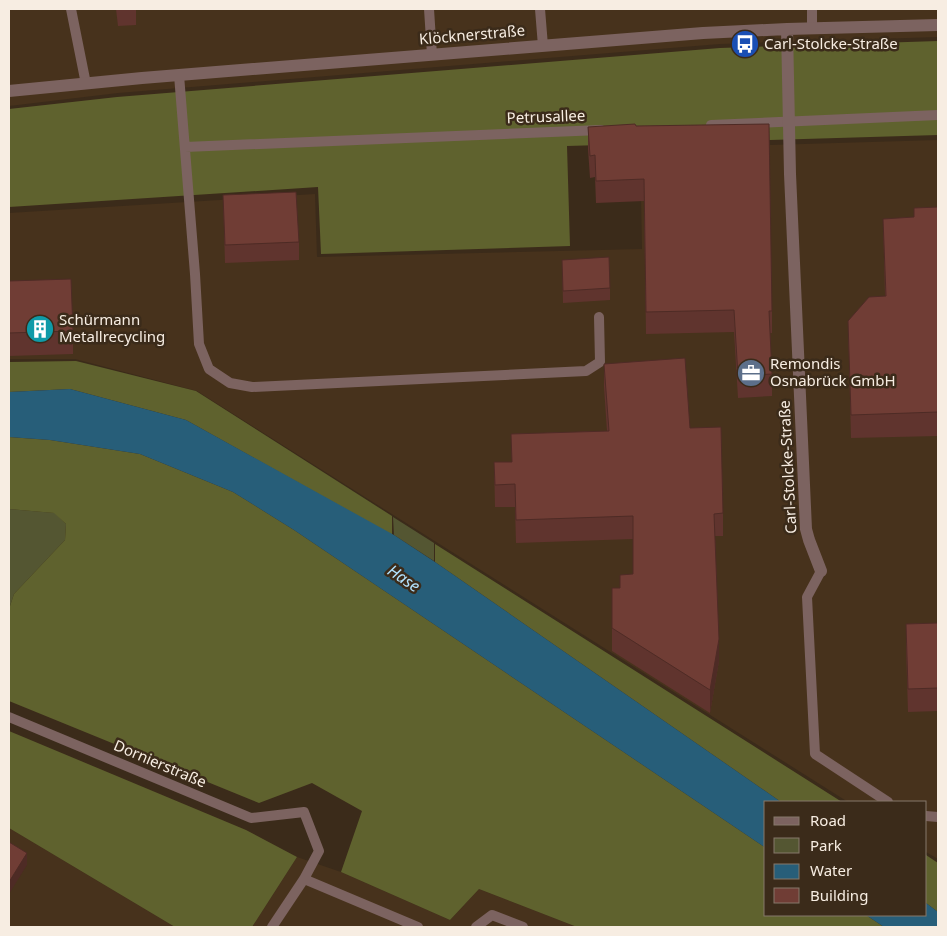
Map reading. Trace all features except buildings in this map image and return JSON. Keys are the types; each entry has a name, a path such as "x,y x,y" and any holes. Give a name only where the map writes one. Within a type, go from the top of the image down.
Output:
{"street":[{"name":"Klöcknerstraße","path":"9,91 179,75 703,33 938,26"},
{"name":"Carl-Stolcke-Straße","path":"787,29 788,122 806,529 808,540 821,571"}],"lane":[{"path":"71,9 86,84"},
{"path":"429,9 432,54"},
{"path":"540,9 542,46"},
{"path":"812,9 812,29"},
{"path":"179,75 199,344 209,369 230,383 252,386 586,372 600,362 599,317"},
{"path":"702,126 938,116"},
{"name":"Petrusallee","path":"185,147 615,130"},
{"path":"821,571 807,597 815,754 886,801"},
{"name":"Dornierstraße","path":"9,717 251,818 304,812 319,851 304,879"},
{"path":"272,927 304,879 418,927"},
{"path":"476,927 492,915 523,927"}],"shaded area":[{"path":"9,9 938,9 938,37 720,44 118,93 9,106"},
{"path":"938,140 938,859 927,853 927,801 846,801 197,391 75,359 9,359 9,213 315,194 317,257 642,249 640,144 770,145"},
{"path":"9,828 175,927 9,927"},
{"path":"297,857 341,872 450,920 479,889 577,927 252,927"}],"green space":[{"path":"938,41 938,135 567,146 570,246 321,254 318,187 9,207 9,109 117,97 720,48"},
{"path":"76,361 196,391 392,516 392,535 186,420 70,389 9,392 9,362"},
{"path":"9,437 50,440 140,454 233,492 294,530 764,847 764,916 868,916 884,927 577,927 479,889 450,920 341,872 362,811 312,783 259,803 9,701 9,609 14,594 65,540 66,524 54,513 9,509"},
{"path":"9,509 55,513 66,524 65,540 14,594 9,609"},
{"path":"393,517 434,543 434,561 394,535"},
{"path":"435,544 840,801 780,801 435,562"},
{"path":"9,731 246,830 297,857 252,927 175,927 9,828"},
{"path":"927,856 938,863 938,912 927,904"}],"water":[{"name":"Hase","path":"70,389 186,420 394,535 780,801 764,801 764,847 294,530 233,492 140,454 50,440 9,437 9,392"},
{"path":"927,904 938,912 938,927 884,927 868,916 927,916"}],"place":[{"name":"Carl-Stolcke-Straße","path":"745,44"},
{"name":"Schürmann Metallrecycling","path":"40,329"},
{"name":"Remondis Osnabrück GmbH","path":"751,373"}]}
